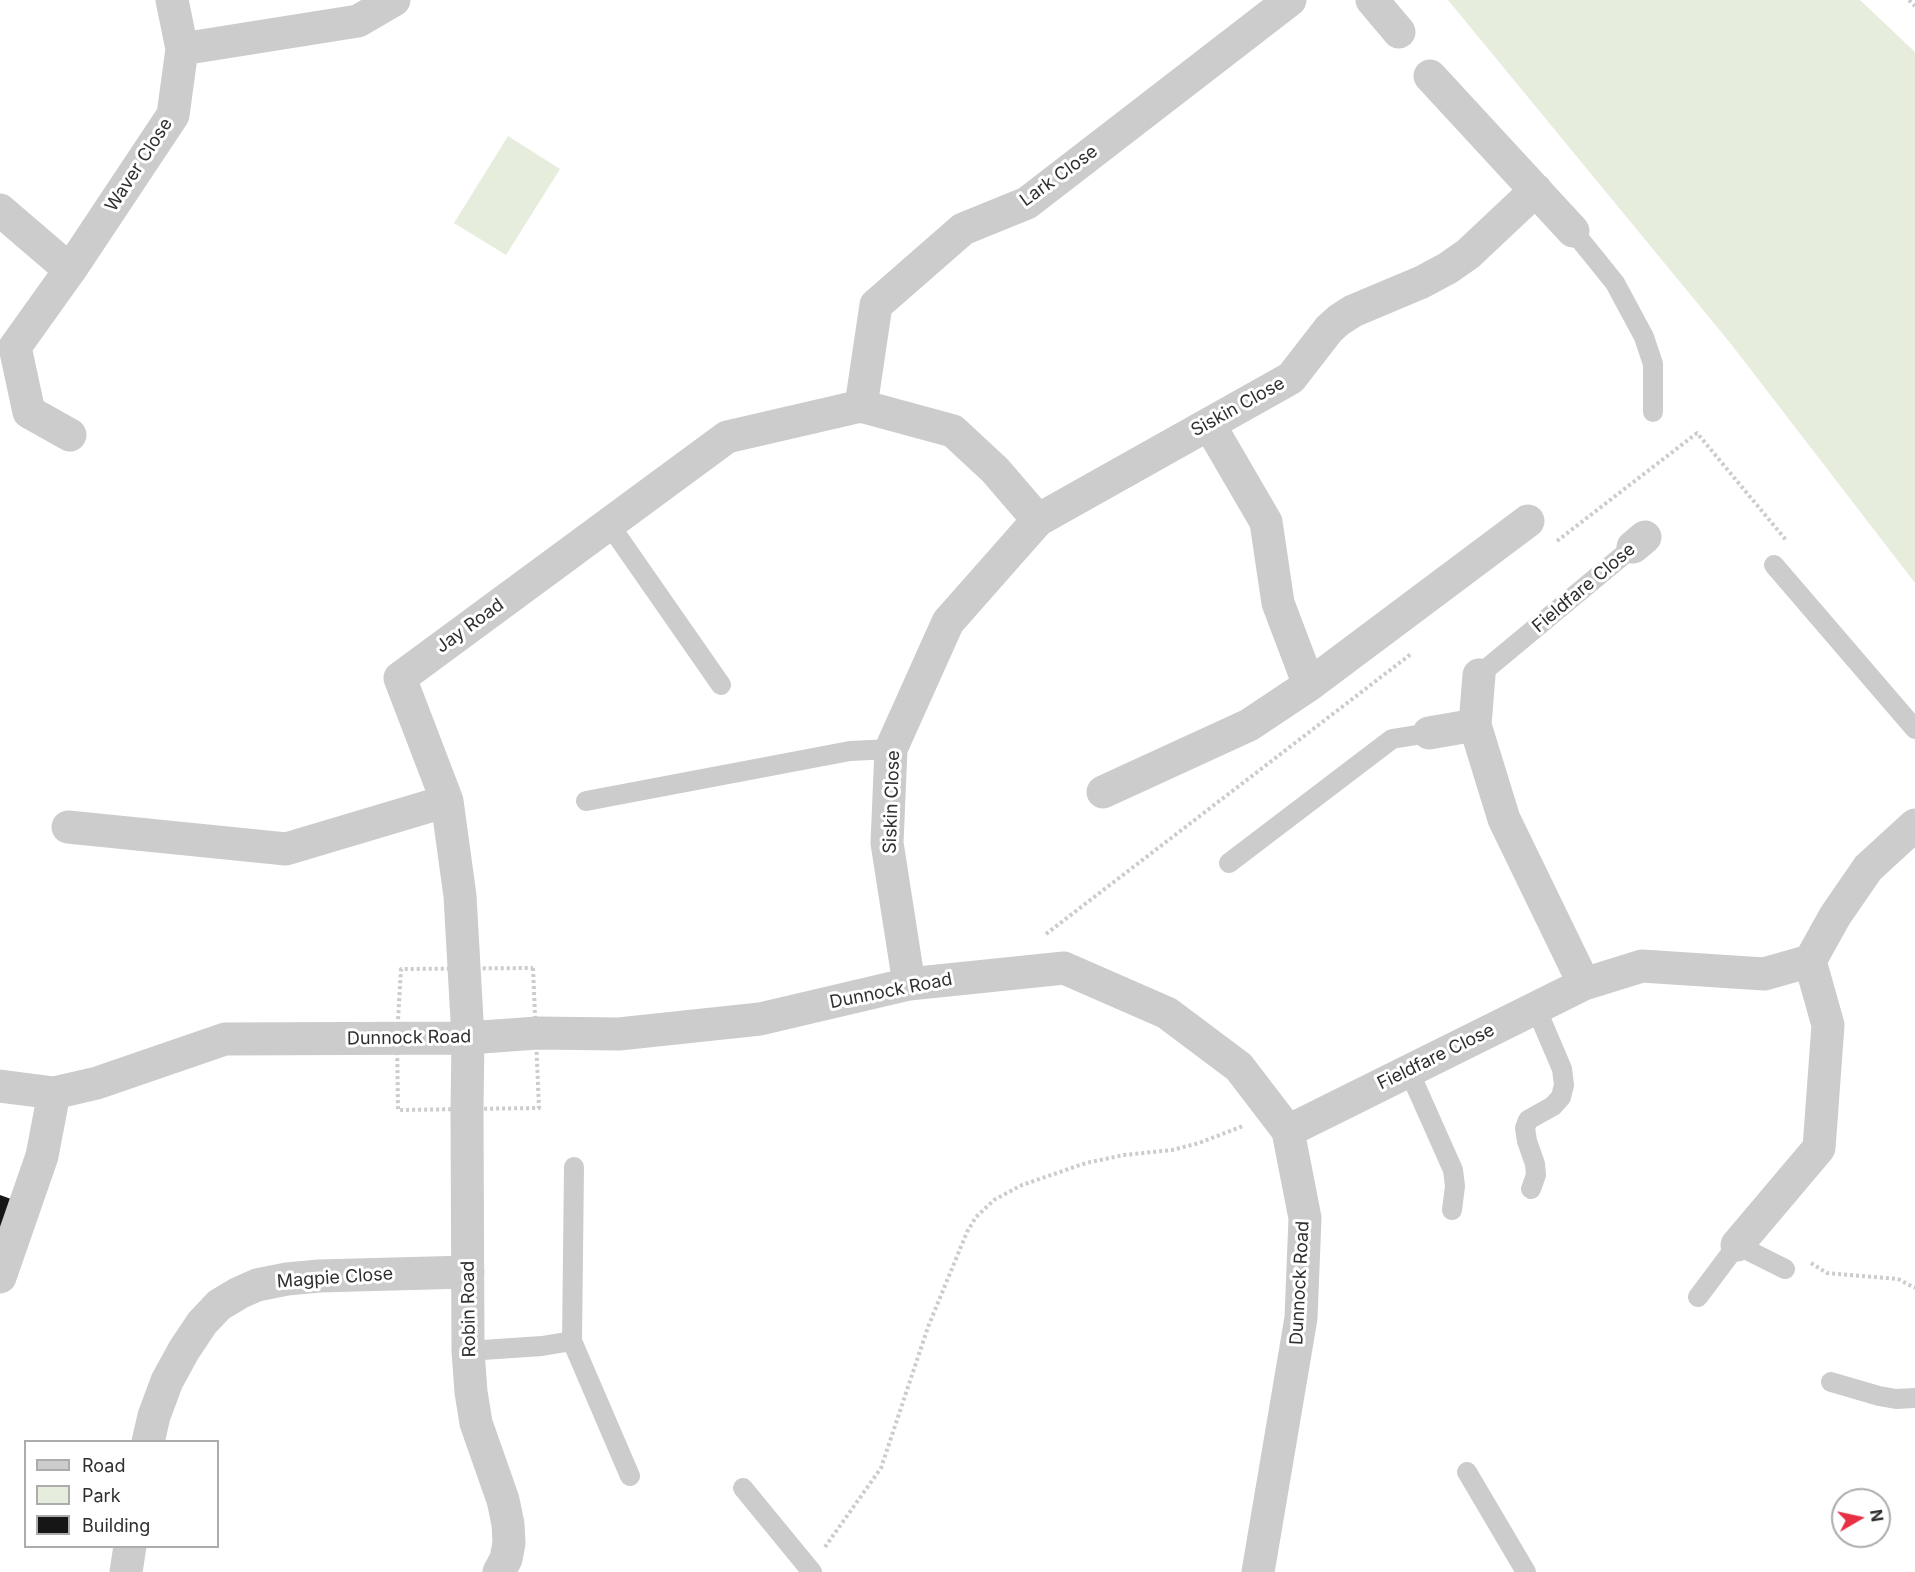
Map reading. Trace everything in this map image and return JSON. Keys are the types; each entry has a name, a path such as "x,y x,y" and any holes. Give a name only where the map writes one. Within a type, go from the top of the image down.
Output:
{"street":[{"name":"Waver Close","path":"70,435 29,412 15,347 70,270 173,115 182,49 172,0"},
{"path":"182,49 358,21 393,0"},
{"name":"Lark Close","path":"861,406 876,305 963,229 1027,202 1290,0"},
{"path":"1372,0 1399,32"},
{"path":"1430,76 1573,231"},
{"name":"Siskin Close","path":"909,984 887,843 891,749 948,622 1038,520 1291,378 1329,329 1346,316 1448,268 1468,254 1536,190"},
{"path":"0,210 70,270"},
{"path":"861,406 953,431 995,470 1038,520"},
{"name":"Jay Road","path":"468,1038 460,896 447,801 400,678 727,437 861,406"},
{"path":"1209,424 1266,522 1278,603 1309,685"},
{"path":"1103,792 1249,725 1309,685 1528,521"},
{"name":"Fieldfare Close","path":"1479,675 1475,725 1504,819 1584,984"},
{"path":"1429,733 1475,725"},
{"path":"68,827 286,849 447,801"},
{"path":"1737,1245 1819,1148 1828,1025 1810,962 1835,916 1868,868 1915,825"},
{"name":"Fieldfare Close","path":"1281,1122 1409,1071 1584,984 1642,966 1764,974 1810,962"},
{"name":"Dunnock Road","path":"0,1086 54,1093 97,1083 225,1039 468,1038 537,1033 619,1034 760,1019 909,984 1064,968 1167,1013 1239,1067 1281,1122 1305,1218 1301,1318 1258,1572"},
{"name":"Robin Road","path":"468,1038 468,1351 476,1423 503,1500 508,1524 509,1543 506,1559 499,1572"},
{"path":"0,1277 42,1156 54,1093"},
{"name":"Magpie Close","path":"148,1440 154,1416 167,1381 184,1350 202,1323 219,1305 239,1293 257,1285 287,1279 468,1272"},
{"path":"126,1572 130,1548"}],"lane":[{"path":"1573,231 1615,283 1644,337 1653,364 1653,412"},
{"path":"609,524 721,685"},
{"name":"Fieldfare Close","path":"1479,675 1639,542"},
{"path":"1774,565 1915,729"},
{"path":"1229,863 1392,739 1429,733"},
{"path":"585,801 850,751 891,749"},
{"path":"1531,1189 1536,1175 1535,1164 1525,1128 1528,1120 1553,1106 1561,1097 1564,1084 1562,1069 1536,1008"},
{"path":"1409,1071 1452,1170 1455,1186 1452,1210"},
{"path":"574,1167 572,1341 630,1476"},
{"path":"1698,1297 1737,1245 1785,1269"},
{"path":"468,1351 542,1346 572,1341"},
{"path":"1831,1382 1879,1396 1896,1399 1915,1398"},
{"path":"1467,1472 1526,1572"},
{"path":"743,1488 811,1571"}],"path":[{"path":"1909,0 1915,6"},
{"path":"811,1571 881,1468 928,1327 967,1232 976,1217 994,1200 1022,1185 1086,1163 1124,1155 1172,1150 1281,1122"},
{"path":"1785,1269 1807,1261 1827,1273 1898,1279 1915,1288"}],"green space":[{"path":"1448,0 1860,0 1915,52 1915,583 1731,344"},
{"path":"508,136 560,169 506,255 454,223"}],"building":[{"path":"0,1195 11,1199 0,1232"}]}
